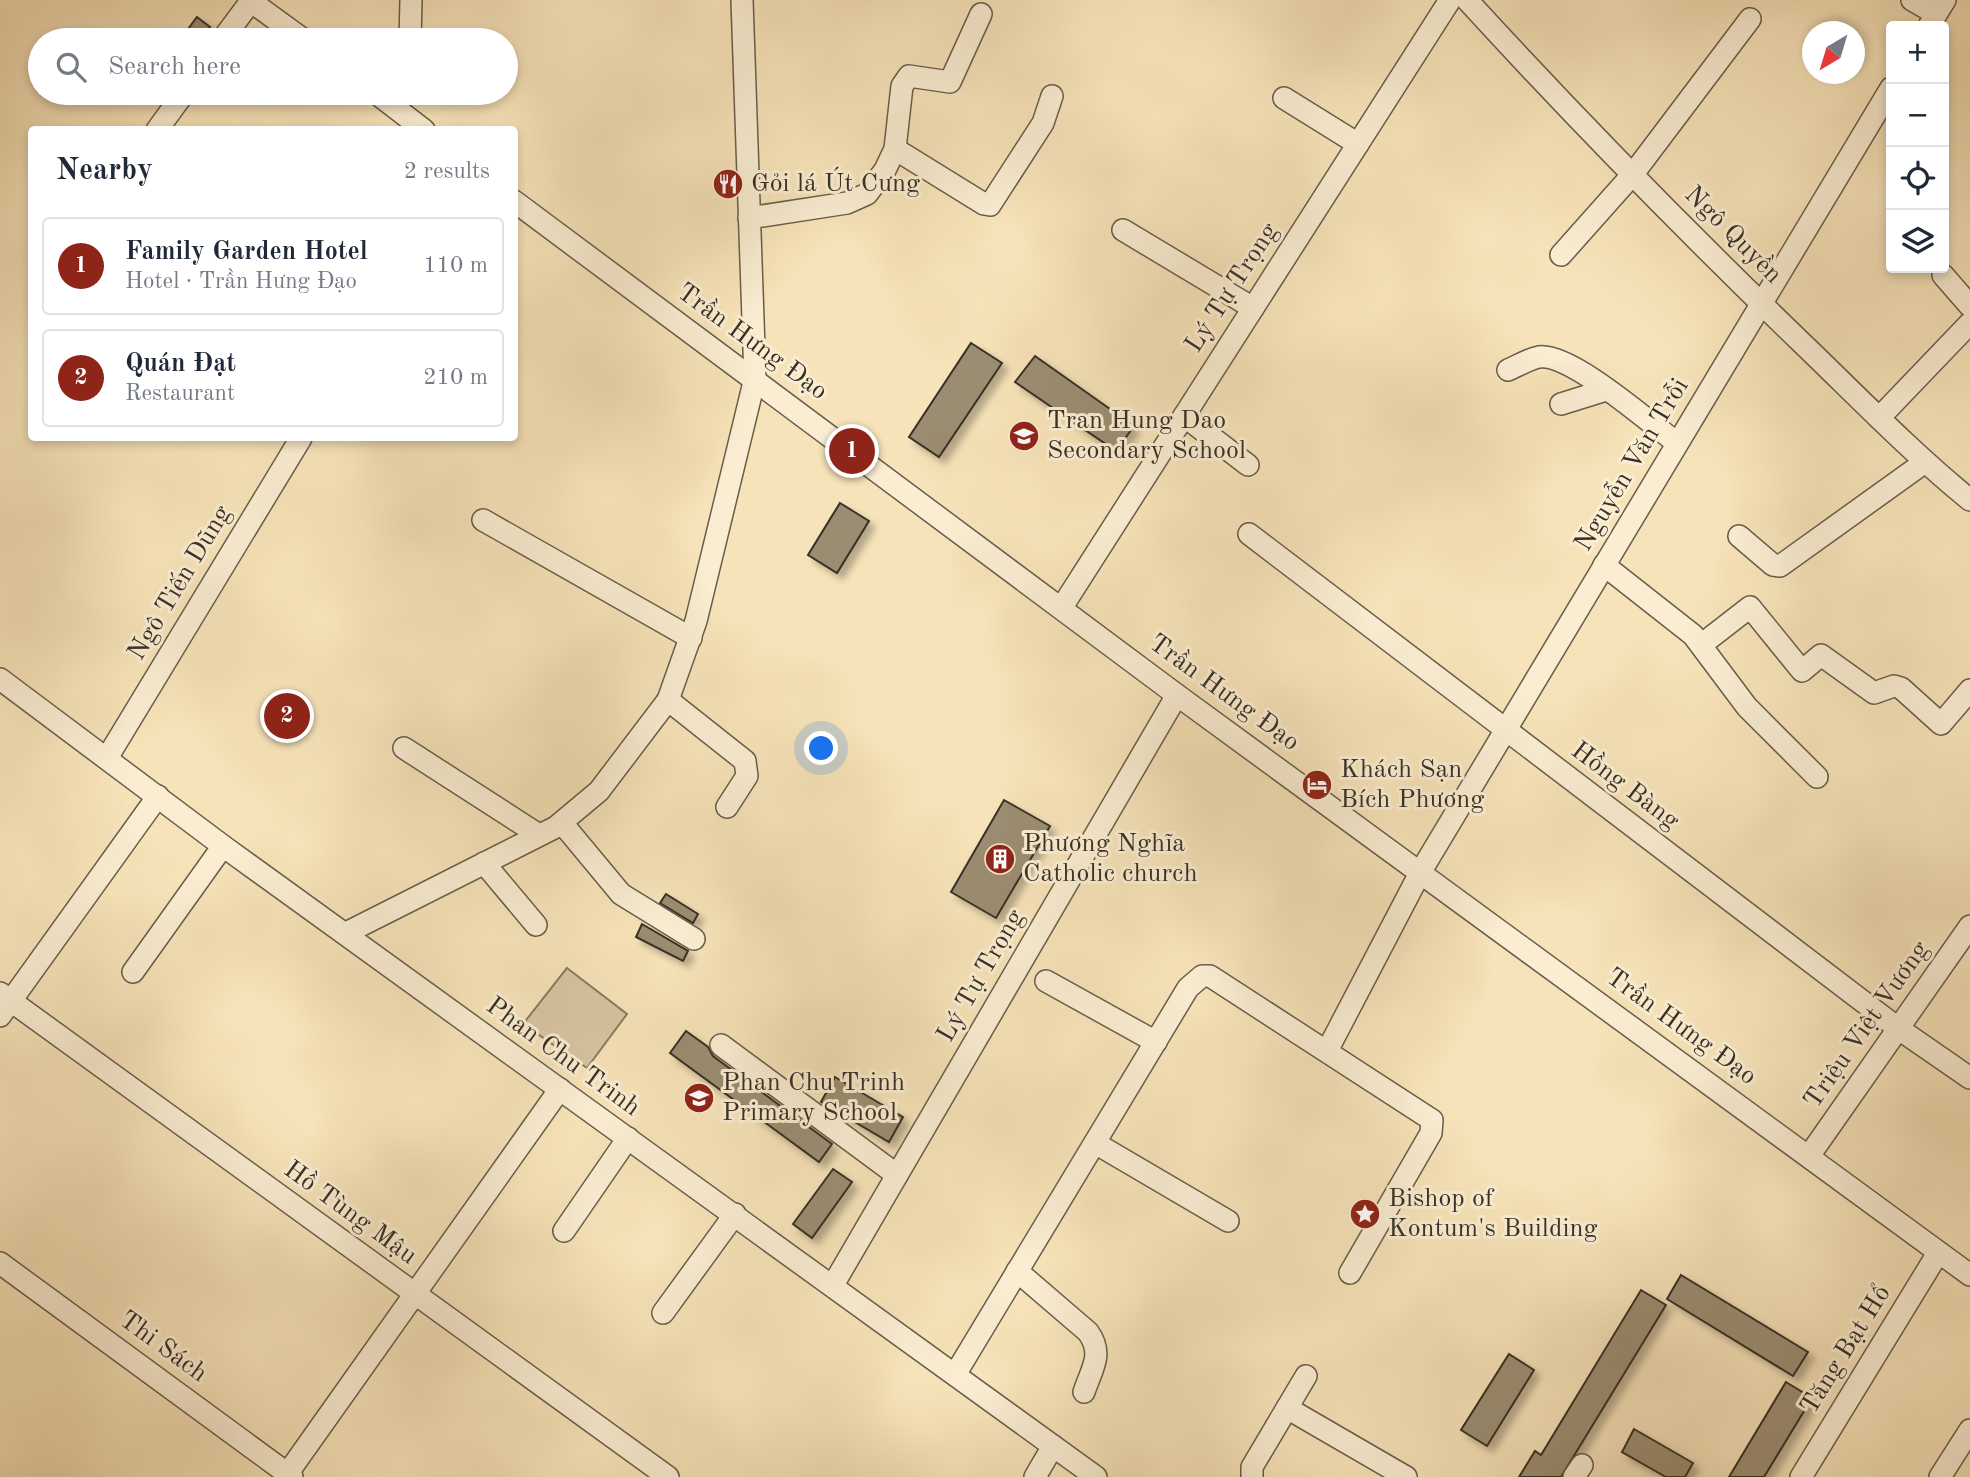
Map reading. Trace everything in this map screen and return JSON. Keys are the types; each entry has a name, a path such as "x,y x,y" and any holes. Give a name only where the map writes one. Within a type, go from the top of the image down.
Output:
{"street":[{"path":"410,28 411,0"},
{"path":"346,933 562,823 599,791 668,700 691,638 755,378 741,0"},
{"name":"Lý Tự Trọng","path":"1062,607 1450,0"},
{"name":"Ngô Quyền","path":"1467,0 1761,303 1925,462 1970,500"},
{"path":"1912,0 1936,14"},
{"path":"231,28 250,1 287,28"},
{"path":"749,218 858,200 867,194 885,170 895,149 902,86 906,78 909,76 953,80 981,14"},
{"path":"1561,255 1633,174 1750,19"},
{"path":"895,149 984,204 990,205 1043,123 1052,96"},
{"name":"Nguyễn Văn Trỗi","path":"1327,1051 1422,871 1886,96"},
{"path":"1284,98 1358,144"},
{"path":"160,126 175,105"},
{"path":"392,105 419,126"},
{"path":"406,105 406,115"},
{"name":"Trần Hưng Đạo","path":"518,204 1177,695 1422,871 1970,1275"},
{"path":"1123,230 1253,307"},
{"path":"1943,275 1970,306"},
{"path":"1879,418 1970,323"},
{"path":"1508,370 1539,357 1562,361 1677,443"},
{"path":"1561,404 1606,390"},
{"path":"1184,416 1248,465"},
{"name":"Ngô Tiến Dũng","path":"107,758 299,441"},
{"path":"1739,536 1773,565 1780,566 1925,462"},
{"path":"483,520 691,638"},
{"name":"Hồng Bàng","path":"1249,534 1899,1029 1970,1078"},
{"path":"1604,565 1679,622 1701,645 1747,707 1816,777"},
{"path":"1701,645 1750,607 1802,671 1821,655 1874,692 1894,686 1901,688 1941,724 1970,690"},
{"name":"Phan Chu Trinh","path":"0,679 223,846 956,1373 1096,1477"},
{"name":"Lý Tự Trọng","path":"833,1285 1177,695"},
{"path":"668,700 746,761 747,776 727,807"},
{"path":"404,748 540,835"},
{"path":"4,1004 158,796"},
{"path":"562,823 621,894 694,939"},
{"path":"133,972 223,846"},
{"path":"484,863 536,925"},
{"name":"Triệu Việt Vương","path":"1809,1156 1899,1029 1964,948 1970,926"},
{"path":"956,1373 1188,988 1202,976 1210,976 1427,1115 1433,1126 1350,1273"},
{"path":"1046,981 1156,1042"},
{"name":"Hồ Tùng Mậu","path":"4,1004 668,1477"},
{"path":"722,1045 897,1175"},
{"path":"289,1476 560,1089"},
{"path":"565,1231 628,1138"},
{"path":"1095,1143 1228,1221"},
{"path":"663,1313 735,1214"},
{"name":"Tăng Bạt Hổ","path":"1801,1477 1938,1253"},
{"name":"Thi Sách","path":"0,1263 289,1476"},
{"path":"1017,1271 1088,1332 1096,1343 1098,1353 1084,1392"},
{"path":"1252,1477 1252,1467 1306,1376"},
{"path":"1287,1408 1406,1477"},
{"path":"1940,1477 1970,1430"},
{"path":"1035,1477 1053,1446"}],"shaded area":[{"path":"567,968 627,1014 587,1068 523,1024"}],"building":[{"path":"197,17 210,27 209,28 189,28"},
{"path":"971,343 1002,363 939,457 909,437"},
{"path":"1035,356 1134,426 1116,451 1015,382"},
{"path":"840,503 869,521 837,573 808,555"},
{"name":"Phương Nghĩa Catholic church","path":"1004,800 1050,826 996,918 951,892"},
{"path":"666,894 698,914 693,923 660,903"},
{"path":"642,924 688,951 683,961 636,937"},
{"path":"686,1031 708,1047 713,1056 832,1144 819,1162 670,1053"},
{"path":"835,1077 903,1117 889,1142 821,1102"},
{"path":"833,1169 852,1182 812,1238 793,1224"},
{"path":"1681,1275 1808,1352 1793,1376 1667,1299"},
{"path":"1641,1290 1666,1305 1561,1477 1519,1477 1535,1451 1541,1455"},
{"path":"1509,1354 1534,1370 1487,1446 1461,1430"},
{"path":"1786,1382 1812,1398 1764,1477 1729,1477"},
{"path":"1634,1429 1693,1463 1685,1477 1666,1477 1622,1452"}],"place":[{"name":"Gỏi lá Út Cưng","path":"728,184"},
{"name":"Tran Hung Dao Secondary School","path":"1024,436"},
{"name":"Family Garden Hotel","path":"852,451"},
{"name":"Quán Đạt","path":"287,716"},
{"name":"Khách Sạn Bích Phương","path":"1317,785"},
{"name":"Phương Nghĩa Catholic church","path":"1000,859"},
{"name":"Phan Chu Trinh Primary School","path":"699,1098"},
{"name":"Bishop of Kontum's Building","path":"1365,1214"}]}
